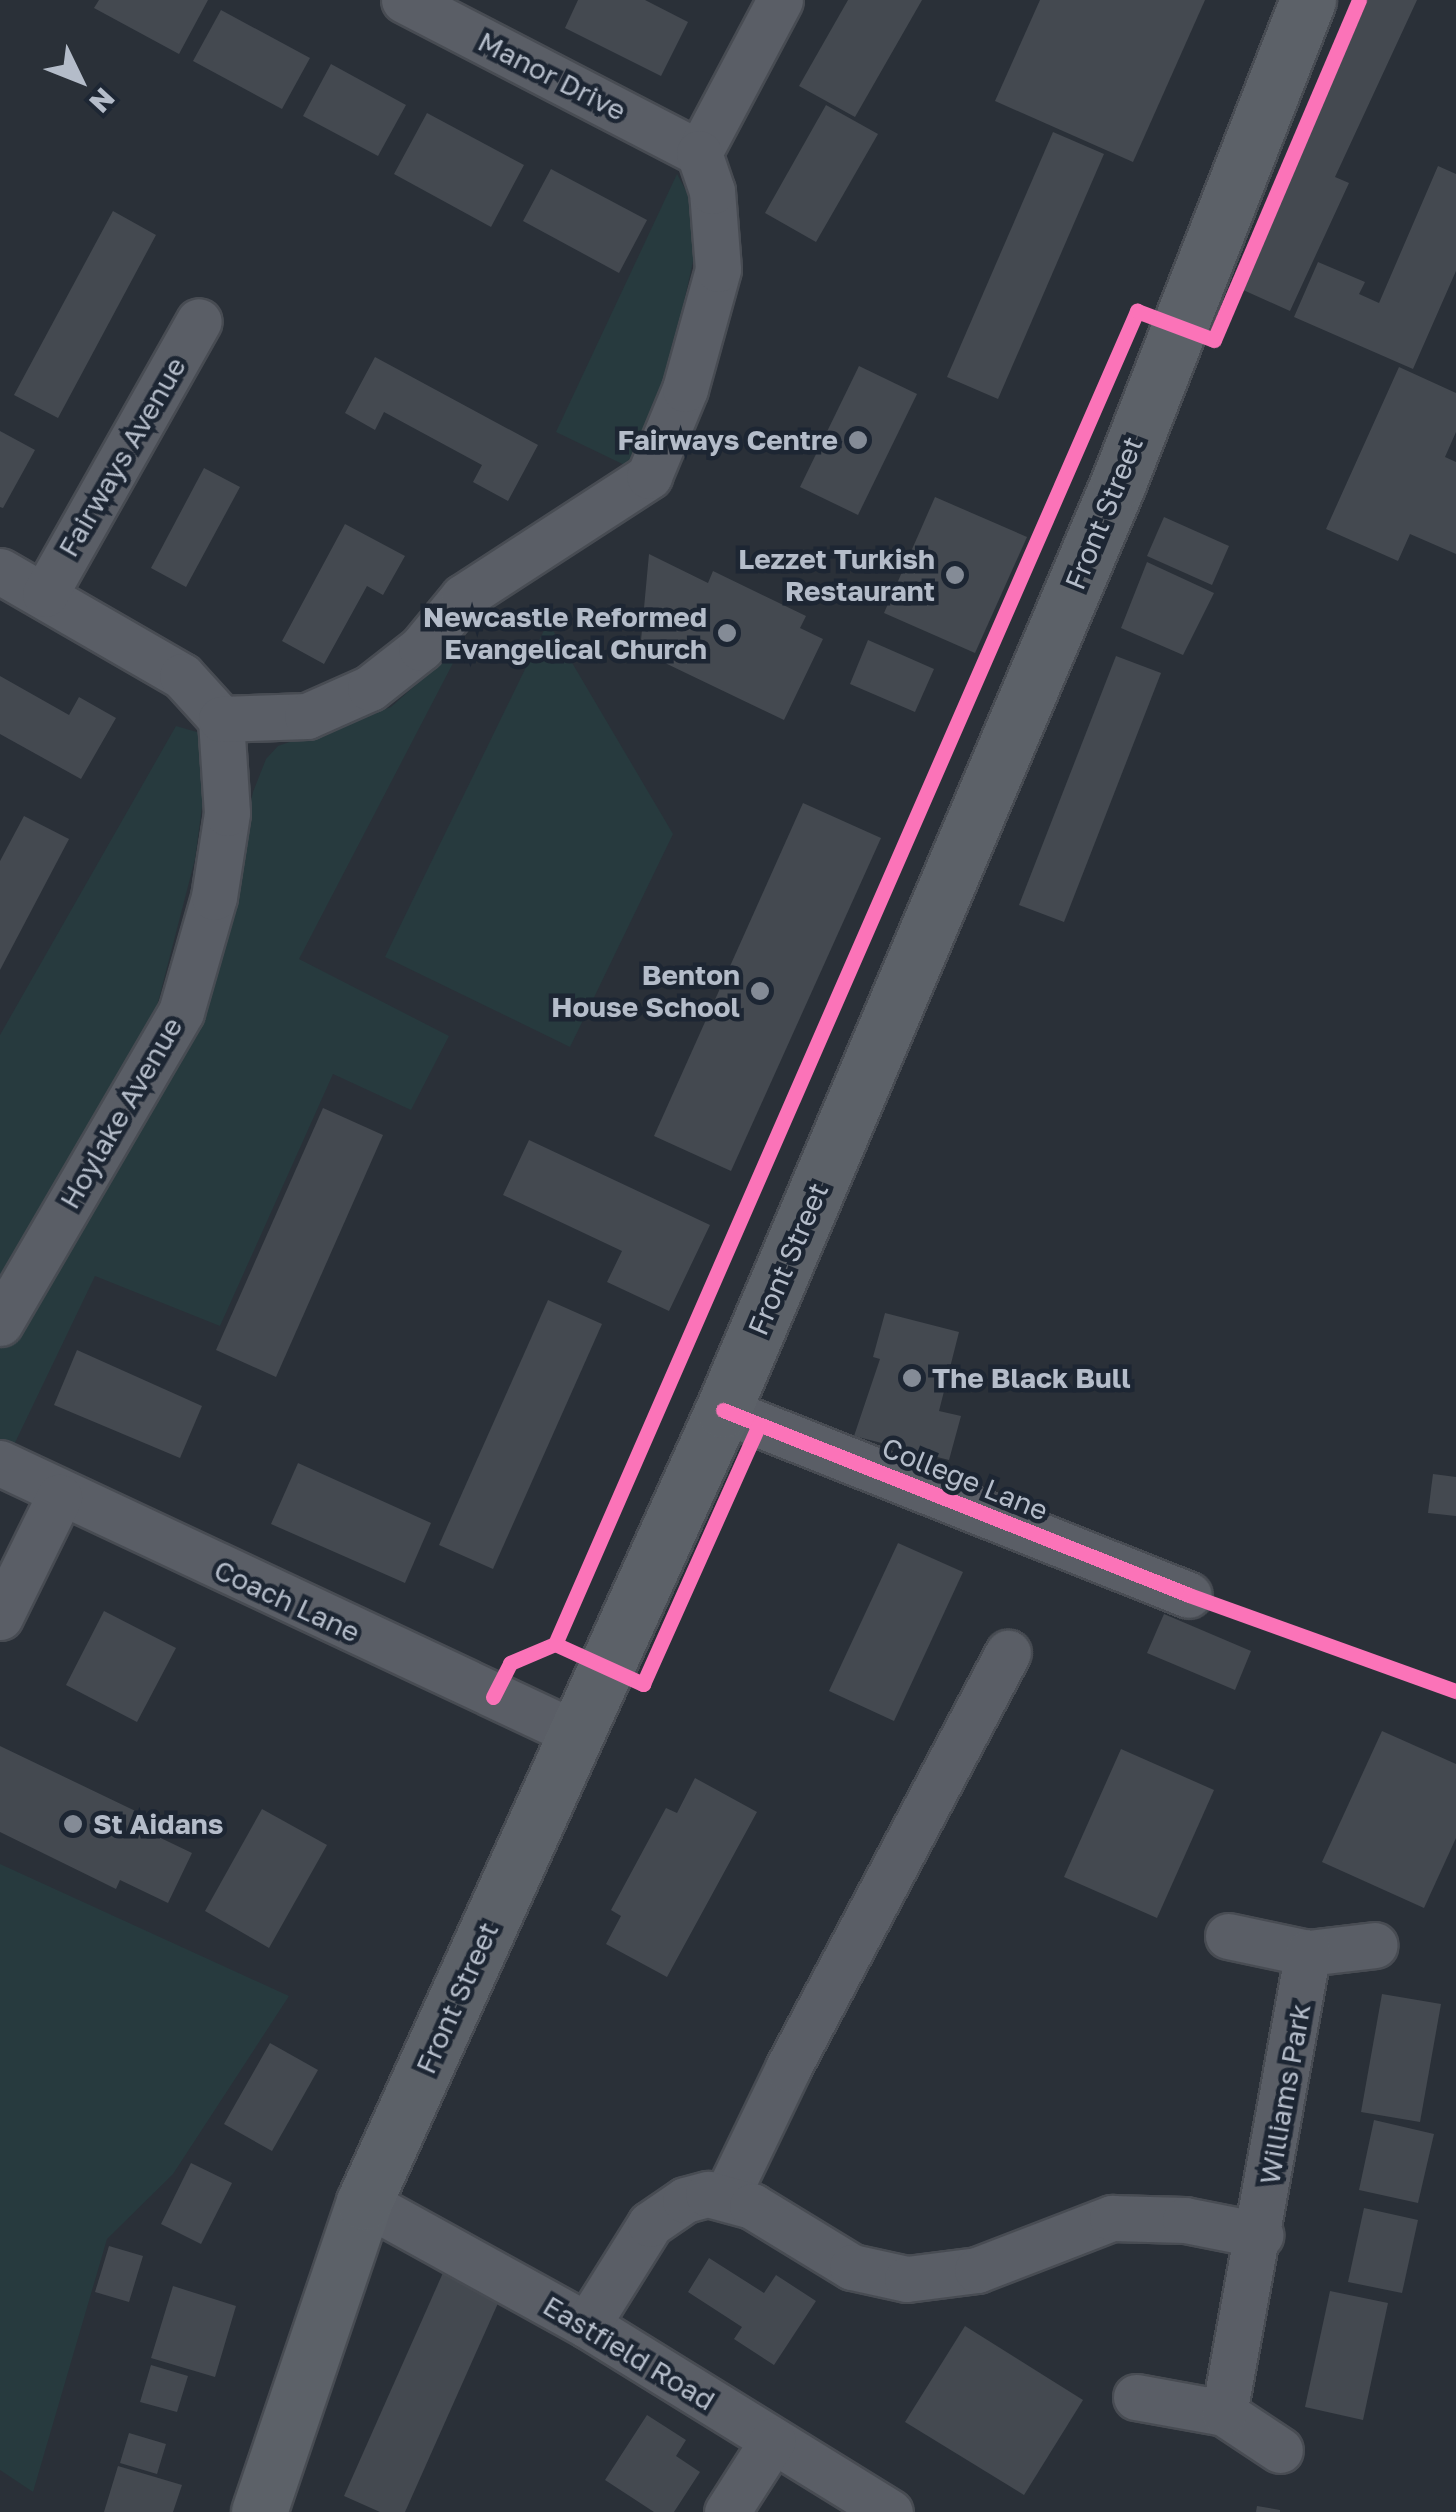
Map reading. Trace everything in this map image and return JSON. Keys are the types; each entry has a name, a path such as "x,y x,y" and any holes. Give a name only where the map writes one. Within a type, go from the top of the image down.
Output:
{"main road":[{"name":"Front Street","path":"258,2512 364,2202 724,1410 1119,481 1308,0"}],"street":[{"name":"Manor Drive","path":"404,0 699,153"},
{"path":"0,571 182,676 221,719 307,716 370,688 421,648 463,597 649,476 685,389 718,270 712,191 699,153 780,0"},
{"name":"Fairways Avenue","path":"44,594 200,321"},
{"name":"Hoylake Avenue","path":"0,1323 180,1012 214,897 227,813 221,719"},
{"name":"College Lane","path":"724,1410 1189,1595"},
{"name":"Coach Lane","path":"0,1463 59,1496 576,1734"},
{"path":"0,1618 59,1496"},
{"path":"728,2194 788,2068 1008,1653"},
{"path":"1228,1936 1308,1953 1375,1945"},
{"name":"Williams Park","path":"1224,2412 1261,2234 1308,1953"},
{"path":"587,2325 650,2224 685,2200 728,2194 852,2266 908,2280 977,2270 1112,2218 1184,2220 1261,2234"},
{"name":"Eastfield Road","path":"364,2202 587,2325 890,2512"},
{"path":"1136,2398 1224,2412 1280,2450"},
{"path":"727,2512 773,2440"}],"green space":[{"path":"677,174 702,220 671,362 637,471 556,432"},
{"path":"548,622 673,834 570,1047 385,957"},
{"path":"464,642 299,959 449,1036 411,1110 333,1074 220,1326 95,1276 11,1451 0,1440 0,1340 140,1123 214,983 253,792 266,759 278,746 391,707"},
{"path":"176,726 204,734 207,769 195,859 156,1010 0,1282 0,1035"},
{"path":"0,1864 289,1996 173,2174 107,2239 33,2492 0,2470"}],"building":[{"path":"99,0 208,0 179,54 94,8"},
{"path":"578,0 645,0 688,22 661,76 565,28"},
{"path":"848,0 922,0 855,117 799,86"},
{"path":"1040,0 1205,0 1133,162 995,101"},
{"path":"1368,0 1417,0 1335,177 1349,183 1290,311 1241,289"},
{"path":"221,10 310,58 282,109 193,61"},
{"path":"331,64 406,105 378,156 303,116"},
{"path":"826,105 878,134 816,242 765,213"},
{"path":"427,113 524,165 491,227 394,174"},
{"path":"1053,132 1104,154 998,399 947,377"},
{"path":"1438,166 1456,174 1456,271 1413,369 1294,317 1318,262 1365,282 1359,294 1379,303"},
{"path":"551,169 647,220 619,273 523,221"},
{"path":"113,211 156,235 58,418 14,395"},
{"path":"375,357 538,445 508,501 473,482 482,465 384,412 375,430 345,413"},
{"name":"Fairways Centre","path":"859,366 917,394 858,515 800,487"},
{"path":"1399,367 1456,393 1456,432 1445,457 1456,462 1456,554 1410,534 1398,561 1326,529"},
{"path":"0,431 35,450 3,508 0,507"},
{"path":"204,468 240,487 186,587 151,568"},
{"name":"Lezzet Turkish Restaurant","path":"935,497 1027,537 975,653 884,613"},
{"path":"1164,517 1229,546 1212,585 1147,556"},
{"path":"345,524 405,556 383,595 367,586 324,664 282,641"},
{"name":"Newcastle Reformed Evangelical Church","path":"649,554 708,583 713,571 806,616 800,628 823,639 784,720 640,651"},
{"path":"1147,562 1214,593 1183,655 1121,628"},
{"path":"868,640 934,669 915,712 850,684"},
{"path":"1116,656 1161,673 1064,922 1019,905"},
{"path":"0,676 69,715 79,697 116,718 81,779 0,734"},
{"path":"803,803 881,838 731,1171 654,1136"},
{"path":"24,816 69,839 0,970 0,861"},
{"path":"323,1108 383,1135 276,1377 216,1350"},
{"path":"529,1140 710,1225 669,1311 607,1282 622,1251 503,1195"},
{"path":"548,1300 602,1324 493,1569 439,1545"},
{"name":"The Black Bull","path":"885,1313 959,1332 939,1411 961,1416 949,1460 854,1436 880,1359 873,1357"},
{"path":"77,1350 202,1406 180,1458 54,1405"},
{"path":"298,1463 431,1523 405,1583 271,1524"},
{"path":"1433,1474 1456,1477 1456,1516 1428,1513"},
{"path":"898,1543 963,1572 894,1721 829,1691"},
{"path":"104,1611 176,1648 137,1722 66,1685"},
{"path":"1164,1614 1251,1651 1235,1690 1147,1653"},
{"path":"1382,1731 1456,1764 1456,1838 1424,1908 1322,1862"},
{"name":"St Aidans","path":"0,1746 150,1818 144,1830 192,1853 168,1903 120,1880 116,1889 0,1832"},
{"path":"1121,1749 1214,1790 1157,1918 1064,1877"},
{"path":"695,1778 757,1812 667,1977 606,1944 621,1916 611,1910 666,1808 677,1813"},
{"path":"262,1809 327,1845 269,1948 205,1911"},
{"path":"1382,1994 1441,2004 1420,2122 1361,2112"},
{"path":"270,2043 318,2070 272,2151 224,2124"},
{"path":"1374,2120 1434,2134 1418,2203 1359,2190"},
{"path":"191,2163 232,2183 201,2244 161,2224"},
{"path":"1364,2208 1418,2220 1402,2293 1348,2282"},
{"path":"109,2246 143,2256 129,2302 95,2292"},
{"path":"709,2258 764,2293 776,2275 816,2301 774,2365 734,2339 742,2327 688,2292"},
{"path":"446,2266 503,2292 405,2512 380,2512 344,2496"},
{"path":"173,2286 236,2306 215,2377 151,2358"},
{"path":"1330,2291 1388,2303 1363,2420 1305,2407"},
{"path":"965,2326 1083,2400 1024,2495 905,2422"},
{"path":"151,2365 188,2376 177,2412 140,2402"},
{"path":"647,2415 686,2440 676,2456 700,2472 674,2512 654,2512 605,2480"},
{"path":"129,2433 166,2444 157,2474 120,2463"},
{"path":"118,2466 182,2485 173,2512 104,2512"},
{"path":"1257,2506 1280,2510 1280,2512 1256,2512"}],"cycle path":[{"path":"493,1697 510,1663 555,1644 1137,311 1214,340 1359,0"},
{"path":"723,1410 1189,1595 1456,1691"},
{"path":"555,1644 643,1684 759,1425"}],"place":[{"name":"Fairways Centre","path":"858,440"},
{"name":"Lezzet Turkish Restaurant","path":"955,575"},
{"name":"Newcastle Reformed Evangelical Church","path":"727,633"},
{"name":"Benton House School","path":"760,991"},
{"name":"The Black Bull","path":"912,1378"},
{"name":"St Aidans","path":"73,1824"}]}
